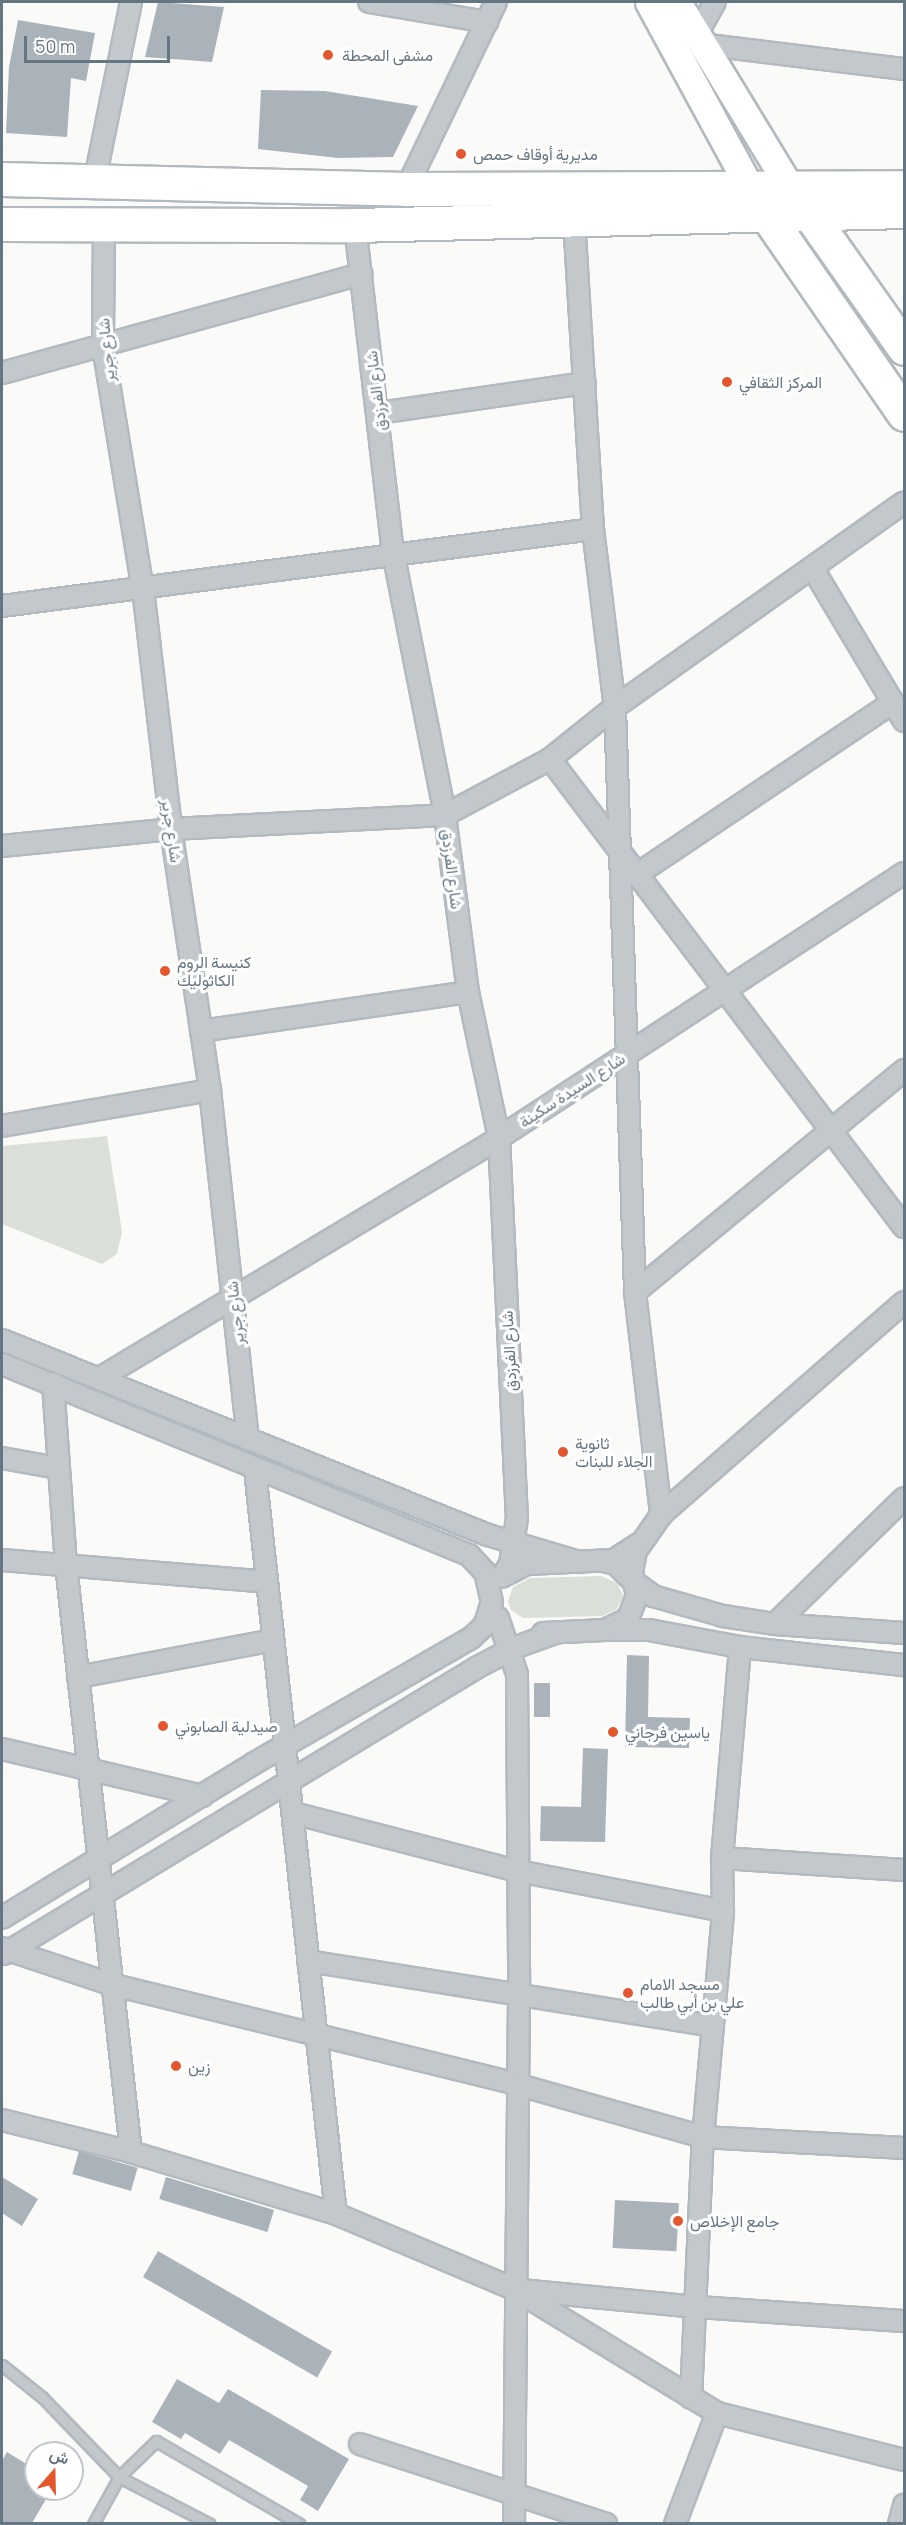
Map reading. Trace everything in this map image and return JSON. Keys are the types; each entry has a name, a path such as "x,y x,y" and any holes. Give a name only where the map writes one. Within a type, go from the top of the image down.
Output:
{"highway":[{"path":"2,179 95,179 757,201 800,200 904,188"},
{"path":"800,200 904,211"},
{"path":"800,200 904,348"},
{"path":"2,224 355,225 574,219 757,201"},
{"path":"757,201 904,414"}],"main road":[{"path":"649,2 757,201"},
{"path":"677,2 698,40 800,200"}],"street":[{"path":"95,179 131,2"},
{"path":"369,2 487,22"},
{"path":"406,189 496,2"},
{"path":"715,2 698,40 904,69"},
{"path":"574,219 593,529 615,707 634,1292 662,1515"},
{"name":"شارع جرير","path":"104,223 103,346 143,589 171,829 210,1090 248,1440"},
{"name":"شارع الفرزدق","path":"2,1918 100,1861 285,1746 471,1638 484,1626 495,1610 502,1577 515,1545 517,1518 499,1138 468,992 445,815 395,554 355,225"},
{"path":"2,373 362,274"},
{"path":"379,413 585,383"},
{"path":"2,846 171,829 445,815 550,759 615,707 813,569 904,502"},
{"path":"2,606 593,529"},
{"path":"813,569 904,721"},
{"path":"636,875 893,702"},
{"path":"550,759 620,849 636,875 726,988 830,1131 904,1227"},
{"name":"شارع السيدة سكينة","path":"100,1378 499,1138 904,873"},
{"path":"201,1031 468,992"},
{"path":"634,1292 904,1070"},
{"path":"2,1126 210,1090"},
{"path":"605,1630 628,1619 638,1596 632,1560 643,1540 662,1515 904,1302"},
{"path":"2,1340 515,1545 548,1556 579,1562"},
{"path":"2,1364 255,1470 469,1555 485,1572 495,1610 511,1649 516,1674 519,1996 514,2289 514,2523"},
{"path":"52,1383 66,1565 100,1861 110,1984 131,2152"},
{"path":"2,1458 57,1468"},
{"path":"255,1470 336,2214"},
{"path":"776,1624 904,1498"},
{"path":"517,1518 522,1535 533,1548 548,1556"},
{"path":"502,1577 527,1564 603,1561 621,1557 643,1540"},
{"path":"2,1560 267,1582"},
{"path":"603,1561 616,1564 634,1582 653,1596 680,1605 776,1624 904,1633"},
{"path":"495,1610 519,1632 550,1634 649,1630 740,1647 904,1665"},
{"path":"4,1951 511,1649 550,1634"},
{"path":"516,1674 527,1650 550,1634"},
{"path":"78,1677 273,1640"},
{"path":"692,2398 698,2307 703,2137 723,1911 722,1858 740,1647"},
{"path":"2,1749 203,1796"},
{"path":"293,1813 518,1870 723,1911"},
{"path":"722,1858 904,1870"},
{"path":"4,1951 110,1984 516,2084 703,2137 904,2148"},
{"path":"308,1961 713,2026"},
{"path":"2,2120 131,2152 336,2214 514,2289 717,2413 904,2460"},
{"path":"514,2289 698,2307 904,2321"},
{"path":"675,2523 717,2413"},
{"path":"360,2444 606,2523"},
{"path":"899,2523 904,2505"}],"lane":[{"path":"2,2365 42,2397 119,2477 210,2523"},
{"path":"93,2523 119,2477 156,2441 300,2523"}],"shaded area":[{"path":"107,1136 122,1232 117,1254 102,1264 2,1224 2,1146"},
{"path":"601,1576 617,1583 623,1596 617,1609 602,1616 523,1618 511,1610 508,1601 513,1587 530,1578"}],"building":[{"path":"158,2 224,7 212,62 145,57"},
{"path":"18,20 95,33 86,81 71,78 67,137 6,133 9,67"},
{"path":"261,90 325,91 418,106 393,157 338,158 258,149"},
{"path":"627,1655 649,1656 648,1717 690,1718 689,1748 625,1747"},
{"path":"534,1683 550,1683 550,1717 534,1717"},
{"path":"583,1748 608,1749 605,1842 540,1841 541,1806 581,1807"},
{"path":"79,2151 138,2168 131,2191 72,2174"},
{"path":"2,2177 38,2199 22,2226 2,2213"},
{"path":"166,2177 274,2210 267,2232 159,2199"},
{"path":"615,2200 679,2203 676,2251 612,2248"},
{"path":"158,2251 332,2352 317,2377 143,2277"},
{"path":"177,2379 219,2403 228,2389 349,2459 318,2511 300,2500 308,2486 229,2440 220,2454 185,2433 181,2439 152,2422"},
{"path":"7,2452 24,2463 24,2501 45,2501 32,2523 2,2523 2,2461"}],"place":[{"name":"مشفى المحطة","path":"328,55"},
{"name":"مديرية أوقاف حمص","path":"461,154"},
{"name":"المركز الثقافي","path":"727,382"},
{"name":"كنيسة الروم الكاثوليك","path":"165,971"},
{"name":"ثانوية الجلاء للبنات","path":"563,1452"},
{"name":"صيدلية الصابوني","path":"163,1726"},
{"name":"ياسين فرجاني","path":"613,1732"},
{"name":"مسجد الامام علي بن أبي طالب","path":"628,1993"},
{"name":"زين","path":"176,2066"},
{"name":"جامع الإخلاص","path":"678,2221"}]}
